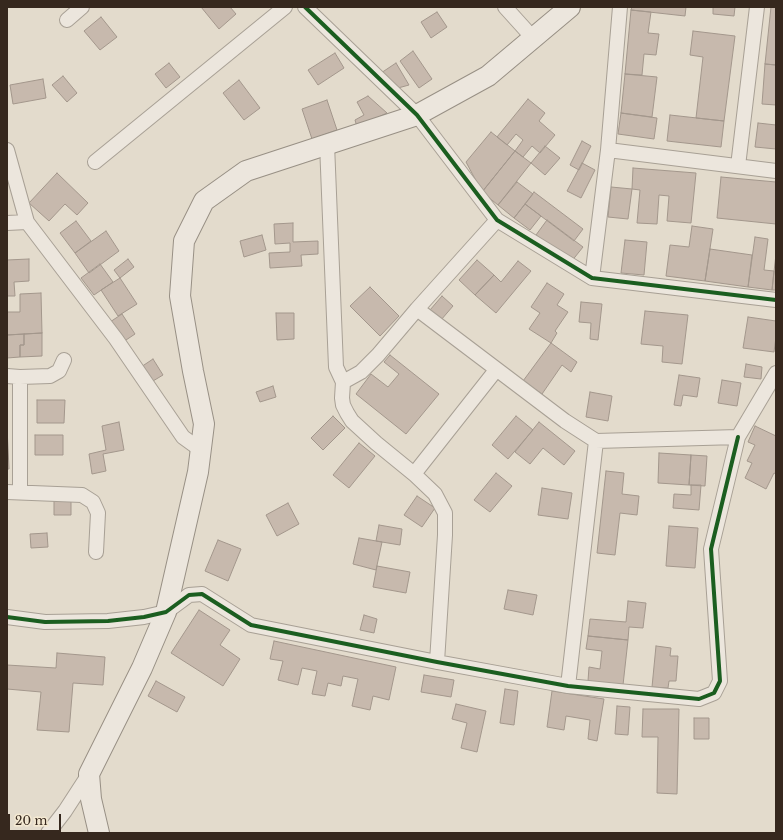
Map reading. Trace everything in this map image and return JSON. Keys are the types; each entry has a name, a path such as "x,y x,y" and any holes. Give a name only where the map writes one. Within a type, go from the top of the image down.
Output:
{"main road":[{"path":"99,833 90,799 89,774 142,668 166,612 198,472 204,424 180,296 184,241 204,201 246,171 417,115 488,76 570,7"}],"street":[{"path":"67,20 82,7"},
{"path":"95,162 285,7"},
{"path":"305,7 417,115 497,220 592,278 776,300"},
{"path":"505,7 533,38"},
{"path":"592,278 608,150 620,7"},
{"path":"738,166 757,7"},
{"path":"327,144 336,367 343,382 342,398 344,405 347,414 352,421 435,494 445,513 437,662"},
{"path":"7,150 27,222 116,339 183,437 201,450"},
{"path":"608,150 776,171"},
{"path":"343,382 361,372 378,355 497,220"},
{"path":"7,223 27,222"},
{"path":"417,309 565,421 596,441 738,437"},
{"path":"64,360 58,371 50,376 14,376 14,492 82,495 93,502 98,513 96,552"},
{"path":"414,474 496,370"},
{"path":"7,617 45,622 108,621 144,617 166,612 188,595 202,594 251,625 568,686 699,699 714,693 720,681 711,549 738,437 776,373"},
{"path":"568,686 596,441"},
{"path":"48,833 89,774"}],"building":[{"path":"201,7 230,7 236,14 219,29"},
{"path":"632,7 686,7 685,16 631,10"},
{"path":"713,7 735,7 734,16 713,14"},
{"path":"771,7 776,7 776,65 765,64"},
{"path":"631,10 651,12 648,33 659,34 656,55 644,54 642,75 625,74"},
{"path":"437,12 447,27 431,38 421,22"},
{"path":"101,17 117,37 100,50 84,31"},
{"path":"693,31 735,36 724,121 696,118 703,57 690,55"},
{"path":"413,51 432,79 419,88 400,61"},
{"path":"335,53 344,68 318,85 308,70"},
{"path":"169,63 180,77 166,88 155,74"},
{"path":"396,63 409,85 398,88 381,73"},
{"path":"765,64 776,65 776,105 762,104"},
{"path":"625,74 657,77 652,117 621,113"},
{"path":"63,76 77,93 67,102 52,85"},
{"path":"43,79 46,98 13,104 10,85"},
{"path":"239,80 260,108 244,120 223,93"},
{"path":"368,96 387,113 357,127 355,120 364,115 357,102"},
{"path":"528,99 545,113 539,121 555,135 540,153 532,146 523,157 515,151 523,140 516,134 507,145 497,137"},
{"path":"327,100 337,130 312,139 302,109"},
{"path":"621,113 657,118 654,139 618,134"},
{"path":"670,115 724,121 721,147 667,141"},
{"path":"758,123 776,125 776,149 755,147"},
{"path":"491,132 515,151 482,192 466,162"},
{"path":"582,141 591,146 579,170 570,165"},
{"path":"545,146 560,158 545,175 531,163"},
{"path":"515,151 531,163 498,205 482,192"},
{"path":"582,163 595,170 581,198 567,191"},
{"path":"633,168 696,173 691,223 667,221 669,196 659,195 657,224 637,223 640,190 632,189"},
{"path":"57,173 88,203 77,215 65,204 49,221 29,203"},
{"path":"721,177 776,182 776,224 717,218"},
{"path":"517,182 533,194 514,218 498,205"},
{"path":"611,187 632,189 628,219 608,217"},
{"path":"534,192 583,229 574,241 525,204"},
{"path":"525,204 541,216 530,230 514,218"},
{"path":"547,220 583,247 571,262 536,235"},
{"path":"76,221 91,241 75,253 60,233"},
{"path":"293,223 293,242 318,241 318,254 301,255 302,266 270,268 269,253 290,252 290,243 275,244 274,224"},
{"path":"692,226 713,229 705,281 666,276 670,245 689,247"},
{"path":"106,231 119,251 89,273 75,253"},
{"path":"262,235 266,250 244,257 240,241"},
{"path":"755,237 768,239 764,270 774,271 772,290 748,287"},
{"path":"625,240 647,242 644,275 621,273"},
{"path":"710,249 752,255 748,287 705,281"},
{"path":"776,254 776,290 772,290"},
{"path":"29,259 29,281 14,282 15,296 7,296 7,260"},
{"path":"128,259 134,267 120,278 114,270"},
{"path":"477,260 494,275 475,295 459,280"},
{"path":"518,261 531,271 496,313 475,295 494,275 501,282"},
{"path":"100,264 113,282 94,295 81,278"},
{"path":"120,278 137,304 118,316 101,290"},
{"path":"547,283 564,294 557,305 568,312 555,331 557,333 551,343 529,329 540,313 531,307"},
{"path":"370,287 399,316 380,336 350,306"},
{"path":"41,293 42,333 7,335 7,312 20,312 20,294"},
{"path":"442,296 453,306 441,320 430,310"},
{"path":"581,302 602,304 598,340 590,339 591,323 579,322"},
{"path":"645,311 688,315 682,364 662,362 663,346 641,344"},
{"path":"276,313 294,313 294,339 277,340"},
{"path":"122,314 135,334 123,342 110,322"},
{"path":"748,317 776,321 774,352 743,348"},
{"path":"42,333 42,356 20,357 20,345 24,345 24,334"},
{"path":"24,334 24,345 20,345 20,357 7,358 7,335"},
{"path":"551,343 577,362 571,372 562,365 542,394 523,381"},
{"path":"390,355 439,394 406,434 356,394 371,374 388,387 399,374 384,362"},
{"path":"153,359 163,375 148,384 138,369"},
{"path":"746,364 762,367 761,379 744,377"},
{"path":"679,375 700,378 697,397 683,395 681,406 674,405"},
{"path":"722,380 741,383 737,406 718,403"},
{"path":"273,386 276,397 260,402 256,392"},
{"path":"590,392 612,396 608,421 586,417"},
{"path":"37,400 65,400 64,423 37,423"},
{"path":"333,416 345,428 323,450 311,438"},
{"path":"516,416 533,430 508,459 492,445"},
{"path":"119,422 124,450 103,454 106,471 92,474 89,454 106,450 102,426"},
{"path":"539,422 575,451 564,465 543,448 530,464 515,452"},
{"path":"755,426 776,436 776,474 774,473 766,489 745,478 752,463 747,461 755,445 748,442"},
{"path":"7,427 9,469 7,469"},
{"path":"35,435 63,435 63,455 35,455"},
{"path":"359,443 375,456 349,488 333,475"},
{"path":"659,453 691,455 689,485 658,483"},
{"path":"691,455 707,456 705,486 689,485"},
{"path":"606,471 624,473 622,494 639,496 637,515 620,513 615,555 597,553"},
{"path":"496,473 512,486 490,512 474,500"},
{"path":"691,485 701,485 699,510 673,508 674,494 691,495"},
{"path":"542,488 572,493 568,519 538,515"},
{"path":"417,496 435,508 422,527 404,515"},
{"path":"54,498 71,498 71,515 54,515"},
{"path":"288,503 299,524 277,536 266,515"},
{"path":"379,525 402,529 400,545 376,541"},
{"path":"669,526 698,528 695,568 666,566"},
{"path":"47,533 48,547 31,548 30,534"},
{"path":"359,538 382,542 376,570 353,564"},
{"path":"218,540 241,549 228,581 205,571"},
{"path":"377,566 410,572 406,593 373,587"},
{"path":"508,590 537,595 533,615 504,609"},
{"path":"628,601 646,603 643,628 629,627 628,640 588,636 590,619 626,622"},
{"path":"199,610 230,630 220,645 240,659 223,686 171,653"},
{"path":"364,615 377,619 374,633 360,630"},
{"path":"588,636 628,640 623,685 588,681 589,667 600,669 602,651 586,649"},
{"path":"274,641 396,667 389,700 373,696 370,710 352,706 358,679 343,676 341,686 328,683 325,696 312,694 317,671 302,668 298,685 278,680 283,661 270,659"},
{"path":"656,646 671,648 670,656 678,656 676,681 669,681 668,688 652,687"},
{"path":"57,653 105,657 103,685 73,683 69,732 37,730 41,692 7,689 7,665 56,668"},
{"path":"424,675 454,680 451,697 421,692"},
{"path":"156,681 185,697 177,712 148,696"},
{"path":"505,689 518,691 514,725 500,723"},
{"path":"552,691 604,699 597,741 588,739 590,720 566,716 564,730 547,727"},
{"path":"456,704 486,711 477,752 461,748 467,723 452,719"},
{"path":"617,706 630,707 628,735 615,734"},
{"path":"643,709 679,709 677,794 657,793 658,737 642,737"},
{"path":"694,718 709,718 709,739 694,739"}],"cycle path":[{"path":"305,7 417,115 497,220 592,278 776,300"},
{"path":"7,617 45,622 108,621 144,617 166,612 189,595 202,594 251,625 568,686 699,699 714,693 720,681 711,549 738,437"}]}
